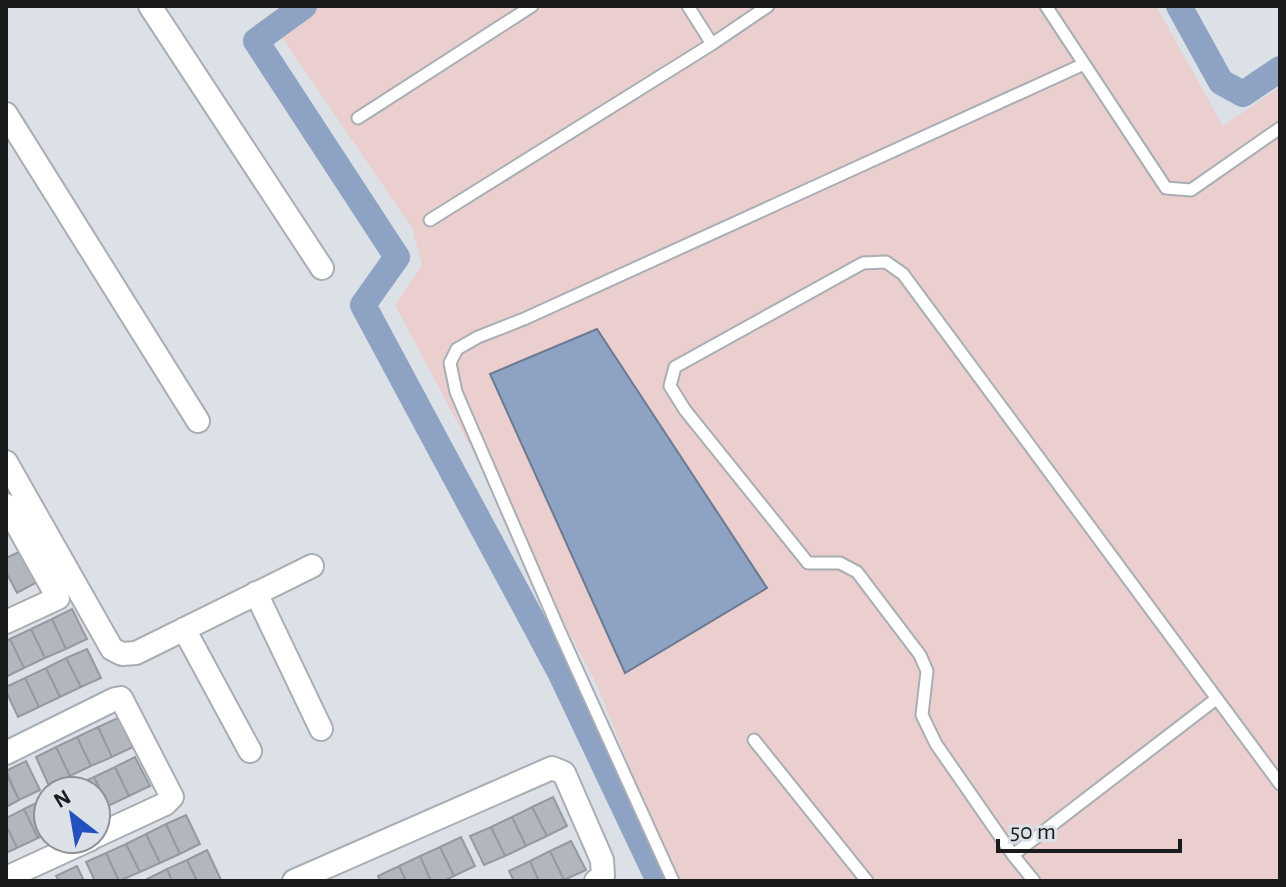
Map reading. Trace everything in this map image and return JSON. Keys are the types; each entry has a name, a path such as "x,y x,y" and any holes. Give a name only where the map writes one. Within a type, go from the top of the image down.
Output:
{"street":[{"path":"150,6 322,268"},
{"path":"6,114 198,421"},
{"path":"6,462 112,649 122,654 136,653 312,566"},
{"path":"6,505 58,598 6,622"},
{"path":"256,593 321,729"},
{"path":"184,629 250,751"},
{"path":"6,753 121,698 172,797 165,804 112,829"},
{"path":"294,881 552,768 564,773 602,860 603,876 596,881"},
{"path":"6,878 56,855"}],"lane":[{"path":"358,118 532,6"},
{"path":"688,6 712,44"},
{"path":"430,220 768,6"},
{"path":"1046,6 1166,188 1191,190 1280,128"},
{"path":"673,881 456,392 450,363 457,349 1084,64"},
{"path":"1034,881 936,744 922,715 927,671 920,655 857,572 840,563 808,563 685,410 670,386 675,367 863,263 886,262 903,274 1280,784"},
{"path":"1013,855 1216,699"},
{"path":"754,740 867,881"}],"shaded area":[{"path":"321,6 1156,6 1223,126 1280,87 1280,881 675,881 597,685 395,305 422,265 412,228 279,33"}],"water":[{"path":"597,329 767,588 625,673 490,374"}],"building":[{"path":"21,551 37,582 17,593 6,572 6,558"},
{"path":"72,609 87,639 66,649 52,619"},
{"path":"52,619 66,649 45,658 31,629"},
{"path":"31,629 45,658 24,668 10,639"},
{"path":"10,639 24,668 6,677 6,641"},
{"path":"87,649 101,678 81,687 66,658"},
{"path":"66,658 81,687 60,697 46,668"},
{"path":"46,668 60,697 39,707 25,678"},
{"path":"25,678 39,707 18,717 6,687"},
{"path":"118,718 133,747 112,757 98,727"},
{"path":"98,727 112,757 91,766 77,737"},
{"path":"77,737 91,766 70,775 56,747"},
{"path":"56,747 70,775 44,775 36,757"},
{"path":"135,757 150,786 129,796 115,767"},
{"path":"26,761 33,775 32,794 19,800 6,771"},
{"path":"115,767 129,796 112,804 112,775 98,775"},
{"path":"6,773 19,800 6,807"},
{"path":"553,797 567,826 547,836 532,807"},
{"path":"32,805 32,826 24,809"},
{"path":"532,807 547,836 526,846 512,817"},
{"path":"24,809 32,826 32,841 17,848 6,825 6,818"},
{"path":"186,815 200,844 180,854 166,824"},
{"path":"512,817 526,846 505,856 491,827"},
{"path":"166,824 180,854 160,863 146,834"},
{"path":"6,825 17,848 6,853"},
{"path":"491,827 505,856 484,865 470,836"},
{"path":"146,834 160,863 140,872 126,844"},
{"path":"461,837 475,866 454,876 440,847"},
{"path":"571,841 586,870 564,880 550,851"},
{"path":"126,844 140,872 119,881 107,855 112,855 112,850"},
{"path":"440,847 454,876 443,881 431,881 420,856"},
{"path":"207,850 221,880 197,881 187,860"},
{"path":"550,851 563,881 539,881 530,861"},
{"path":"107,855 119,881 95,881 86,862"},
{"path":"420,856 431,881 406,881 399,866"},
{"path":"187,860 197,881 172,881 167,869"},
{"path":"530,861 539,881 514,881 509,871"},
{"path":"77,866 84,881 59,881 56,876"},
{"path":"399,866 406,881 380,881 378,876"},
{"path":"167,869 172,881 148,881 147,879"}],"waterway":[{"path":"304,6 256,41 397,257 363,305 560,672 659,881"},
{"path":"1179,6 1221,82 1243,94 1280,69"}]}
